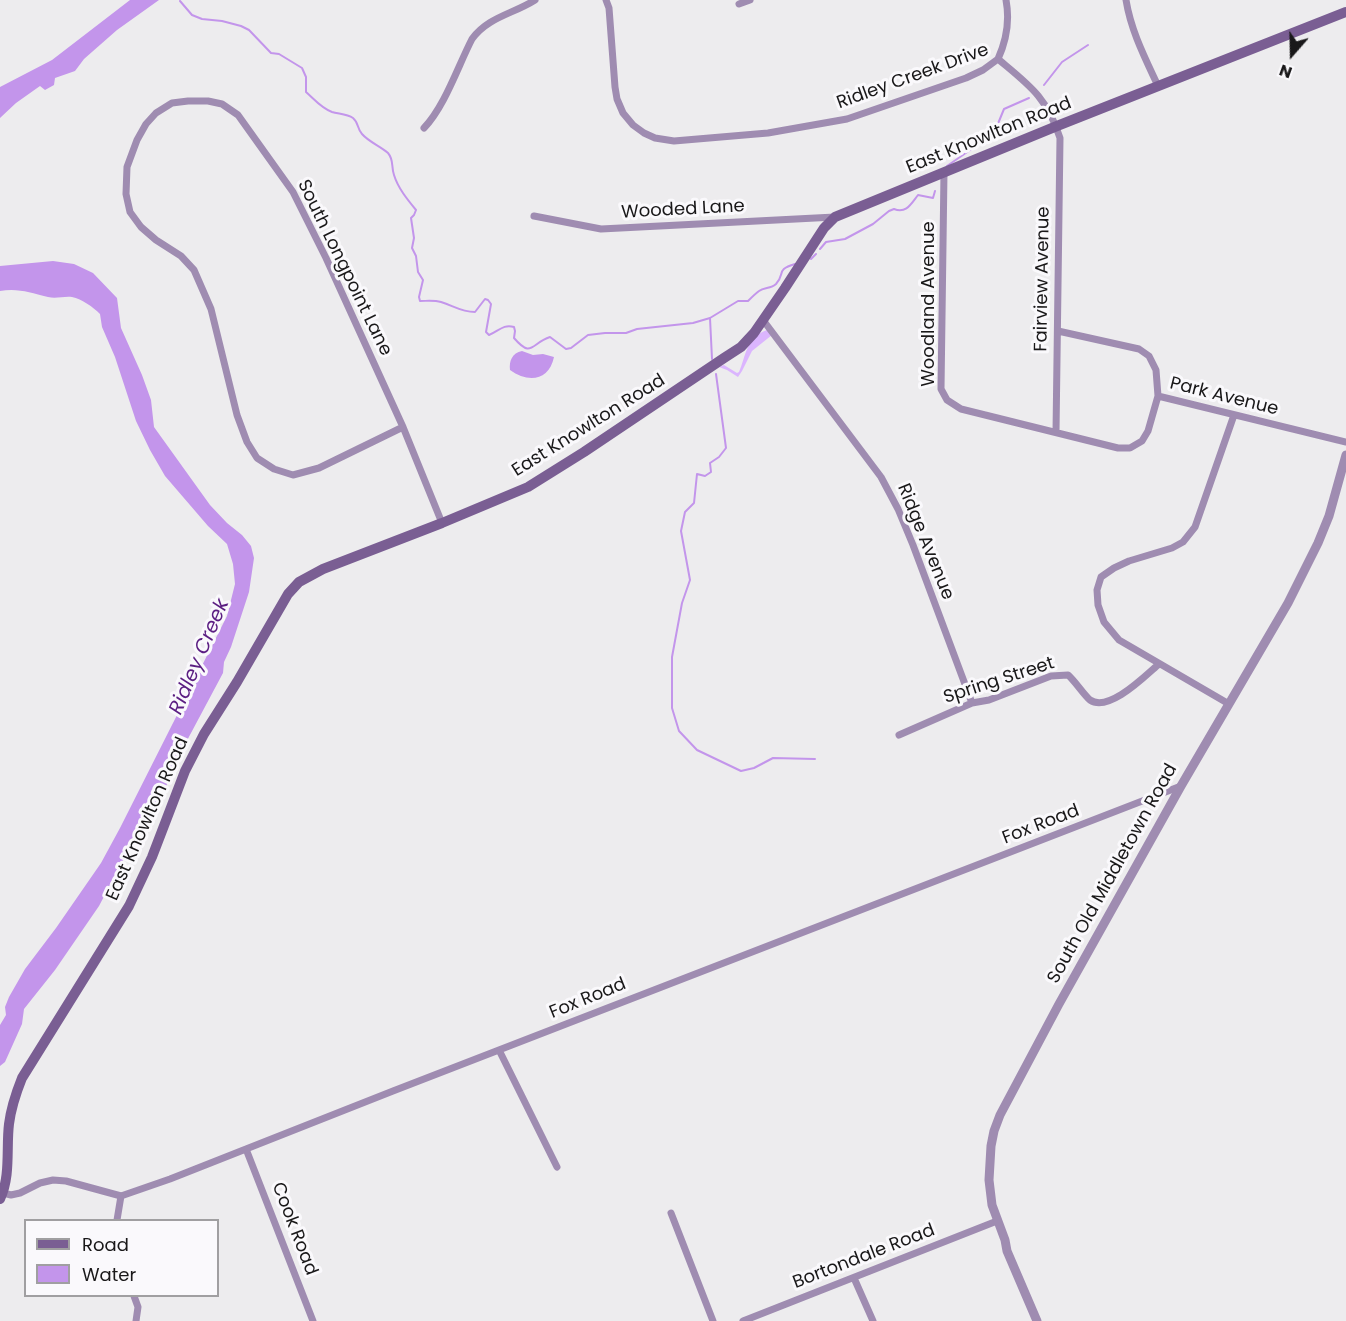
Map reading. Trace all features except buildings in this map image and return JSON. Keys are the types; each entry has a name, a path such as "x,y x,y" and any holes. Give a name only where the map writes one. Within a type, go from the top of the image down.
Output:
{"main road":[{"name":"East Knowlton Road","path":"1,1196 6,1178 9,1124 15,1095 22,1078 129,906 152,857 185,771 204,734 288,594 299,582 323,570 528,487 741,347 764,320 824,228 835,217 1346,12"}],"street":[{"path":"424,128 440,108 478,30 487,23 535,0"},
{"name":"Ridley Creek Drive","path":"606,0 609,8 617,99 633,125 655,138 672,141 768,133 847,119 966,78 983,70 998,58 1034,89 1057,126"},
{"path":"739,4 750,0"},
{"path":"998,58 1007,32 1006,0"},
{"path":"1126,0 1130,21 1158,86"},
{"name":"South Longpoint Lane","path":"403,428 319,468 293,475 274,469 257,458 247,442 237,416 212,309 194,270 181,256 141,227 130,212 126,194 127,167 141,132 156,113 172,103 208,101 222,104 238,115 293,192 326,258 403,428 442,523"},
{"name":"Fairview Avenue","path":"1056,432 1060,138 1057,126"},
{"name":"Woodland Avenue","path":"944,172 941,389 947,400 961,409 1118,448 1130,448 1142,441 1148,431 1158,396"},
{"name":"Wooded Lane","path":"534,216 602,229 835,217"},
{"name":"Ridge Avenue","path":"764,320 881,477 913,544 972,703"},
{"name":"Park Avenue","path":"1058,331 1139,349 1149,356 1156,370 1158,396 1346,442"},
{"path":"1229,704 1119,640 1104,622 1098,605 1098,590 1101,577 1114,568 1183,542 1194,527 1234,415"},
{"name":"South Old Middletown Road","path":"1036,1321 1007,1251 992,1205 988,1167 994,1131 1000,1115 1049,1022 1181,786 1288,603 1329,516 1346,455"},
{"name":"Spring Street","path":"899,735 972,703 989,700 1051,676 1068,675 1091,701 1101,703 1116,699 1160,664"},
{"name":"Fox Road","path":"121,1196 1181,786"},
{"path":"499,1050 557,1167"},
{"name":"Cook Road","path":"246,1149 313,1321"},
{"path":"1,1196 20,1193 40,1183 53,1180 66,1181 121,1196 117,1219"},
{"path":"671,1213 713,1321"},
{"name":"Bortondale Road","path":"743,1321 758,1318 997,1221"},
{"path":"854,1278 873,1321"},
{"path":"134,1297 138,1307 136,1321"}],"shaded area":[{"path":"767,330 772,335 752,351 738,377 719,367 724,365 739,372 751,342"}],"water":[{"path":"130,0 159,0 117,30 84,59 75,71 55,78 54,85 45,90 40,86 0,118 0,87 52,60"},
{"path":"53,261 74,264 93,273 117,298 121,328 151,400 154,427 210,505 251,546 254,558 249,592 224,662 223,673 175,763 164,792 133,841 99,906 55,970 24,1009 22,1024 5,1062 0,1066 0,1025 6,1015 5,1007 9,997 25,969 101,863 227,616 235,584 233,564 227,544 208,526 165,476 150,450 136,421 115,357 102,327 100,314 87,304 72,297 51,298 19,291 0,291 0,266"},
{"path":"522,351 533,355 543,354 554,357 548,371 531,378 510,370 512,358"}],"waterway":[{"path":"180,1 192,15 202,19 222,21 249,30 271,53 279,54 302,68 306,77 306,92 328,110 353,118 360,132 388,153 398,184 416,210 411,218 414,238 412,248 416,256 418,272 423,280 420,301 438,301 475,312 485,299 488,300 491,304 486,332 489,335 510,326 514,327 514,338 525,348 532,348 550,337 566,349 571,348 588,335 626,333 637,329 693,323 710,318 738,301 748,301 761,290 774,286 783,270 795,264"},
{"path":"1044,85 1062,62 1088,45"},
{"path":"947,166 986,139 997,136 997,126 1004,109 1029,98"},
{"path":"820,249 826,242 845,239 873,224 889,211 905,209 918,195 933,198 935,191"},
{"path":"811,259 816,254"},
{"path":"710,318 712,359"},
{"path":"716,374 726,448 710,463 711,472 705,476 697,474 694,503 685,512 681,531 690,580 682,603 672,657 672,708 679,731 697,750 741,771 754,768 773,758 815,759"}],"water label":[{"name":"Ridley Creek","path":"200,657"}]}
